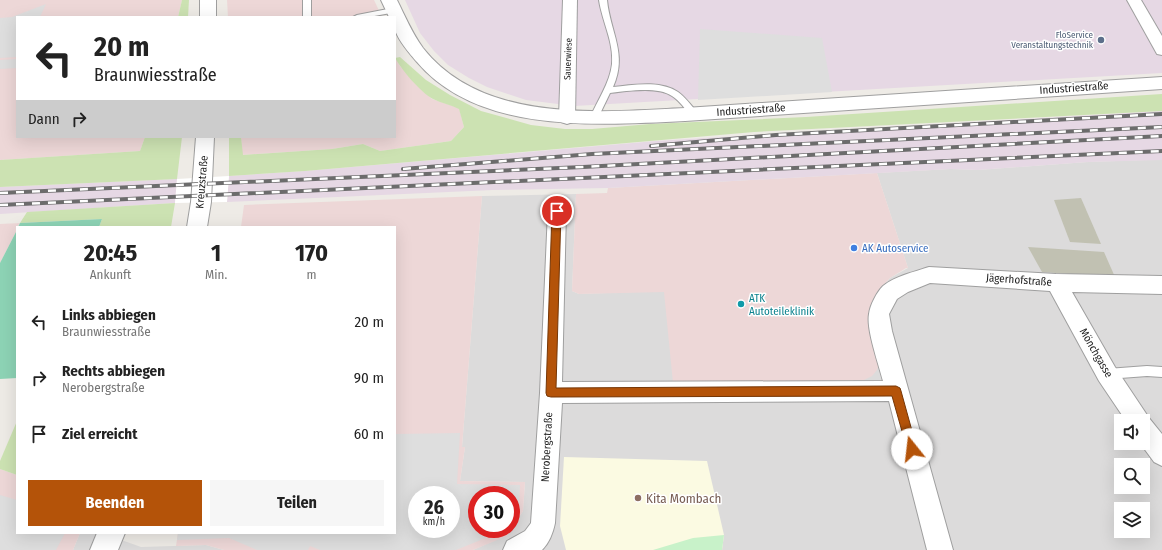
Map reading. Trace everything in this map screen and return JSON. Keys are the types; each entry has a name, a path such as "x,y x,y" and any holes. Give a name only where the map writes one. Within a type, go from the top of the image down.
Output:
{"street":[{"path":"208,0 208,16"},
{"name":"Sauerwiese","path":"567,118 570,0"},
{"path":"1134,0 1162,50"},
{"name":"Industriestraße","path":"396,17 410,43 425,63 449,82 476,95 506,106 567,118 694,114 1162,83"},
{"name":"Kreuzstraße","path":"197,226 201,202 205,138"},
{"name":"Nerobergstraße","path":"516,550 530,544 540,534 543,523 551,393 557,211"},
{"name":"Jägerhofstraße","path":"896,391 881,331 879,314 884,301 890,293 901,286 928,276 1162,285"},
{"name":"Mönchgasse","path":"1056,282 1107,374 1134,414"},
{"path":"551,393 896,391 940,550"},
{"path":"1150,437 1162,454"},
{"path":"104,550 111,534"}],"lane":[{"path":"307,0 307,16"},
{"path":"594,118 608,90 616,64 612,38 603,0"},
{"path":"366,16 394,13"},
{"path":"608,90 650,88 670,91 685,103 694,114"},
{"path":"1107,374 1147,371 1162,372"}],"shaded area":[{"path":"0,0 182,0 178,16 16,16 16,138 145,138 140,151 0,160"},
{"path":"227,0 374,0 382,16 228,16"},
{"path":"405,0 1162,0 1162,73 574,106 526,100 487,87 448,65 434,51 420,33"},
{"path":"46,4 40,16 16,16 16,57 0,58 0,18 12,17"},
{"path":"700,29 822,38 832,92 698,100"},
{"path":"16,59 16,68 0,69 0,60"},
{"path":"396,59 400,66 432,99 459,108 464,127 451,141 380,151 363,144 332,149 242,155 241,138 396,138"},
{"path":"1162,111 1162,160 1088,162 978,170 951,169 608,188 493,190 227,202 229,176 305,171 656,141"},
{"path":"1162,160 1162,550 473,550 500,538 520,538 520,516 523,511 525,482 460,481 465,447 462,447 482,196 576,194 572,291 579,294 664,291 800,381 853,381 874,336 876,293 890,278 908,268 877,173 951,169 978,170 1088,162"},
{"path":"877,173 908,268 890,278 876,293 874,336 880,361 877,370 872,376 864,380 673,383 664,292 579,294 572,291 576,194 607,193 608,188"},
{"path":"177,179 175,203 0,214 0,187"},
{"path":"482,196 462,447 465,447 460,481 525,482 523,511 520,516 520,486 468,486 468,538 502,538 473,550 224,550 206,545 176,546 178,534 396,534 396,226 241,226 244,205"},
{"path":"1081,198 1101,244 1070,242 1054,200"},
{"path":"20,223 16,226 16,232 0,263 0,224"},
{"path":"1028,247 1104,252 1115,277 1042,272"},
{"path":"460,433 457,484 520,485 468,486 468,538 486,538 456,550 320,550 310,546 308,550 257,550 229,538 177,540 178,534 396,534 396,434"},
{"name":"Kita Mombach","path":"564,457 707,461 724,535 722,550 566,550 560,526"},
{"path":"0,469 16,475 16,534 80,534 73,550 0,550"},
{"path":"0,495 16,500 16,534 64,534 56,550 0,550"},
{"path":"80,534 105,534 141,547 206,545 224,550 73,550"}],"green space":[{"path":"182,0 189,0 188,16 178,16"},
{"path":"400,57 426,80 450,95 481,111 531,125 565,129 592,129 650,124 806,117 1162,94 1162,111 754,132 305,171 229,176 229,138 241,138 243,155 332,149 363,144 380,151 451,141 464,127 459,109 428,96 417,86 402,68 396,58"},
{"path":"145,138 182,138 177,179 0,187 0,160 140,151"},
{"path":"175,203 171,226 99,226 102,219 20,223 27,212"},
{"path":"102,219 99,226 18,226 20,223"},
{"path":"16,232 16,378 0,379 0,263"},
{"path":"16,423 16,475 0,469 0,461"},
{"path":"724,535 722,550 653,550 693,538"}],"pier":[{"path":"229,176 227,202 175,203 177,179"}],"railway":[{"path":"651,146 776,135 1162,114"},
{"path":"403,169 592,154 1162,127"},
{"path":"0,193 583,167 1162,136"},
{"path":"0,205 1162,151"}],"place":[{"name":"FloService Veranstaltungstechnik","path":"1101,40"},
{"name":"AK Autoservice","path":"854,248"},
{"name":"ATK Autoteileklinik","path":"741,304"},
{"name":"Kita Mombach","path":"638,498"}],"route":[{"path":"557,211 551,393 896,391 912,449"}]}
